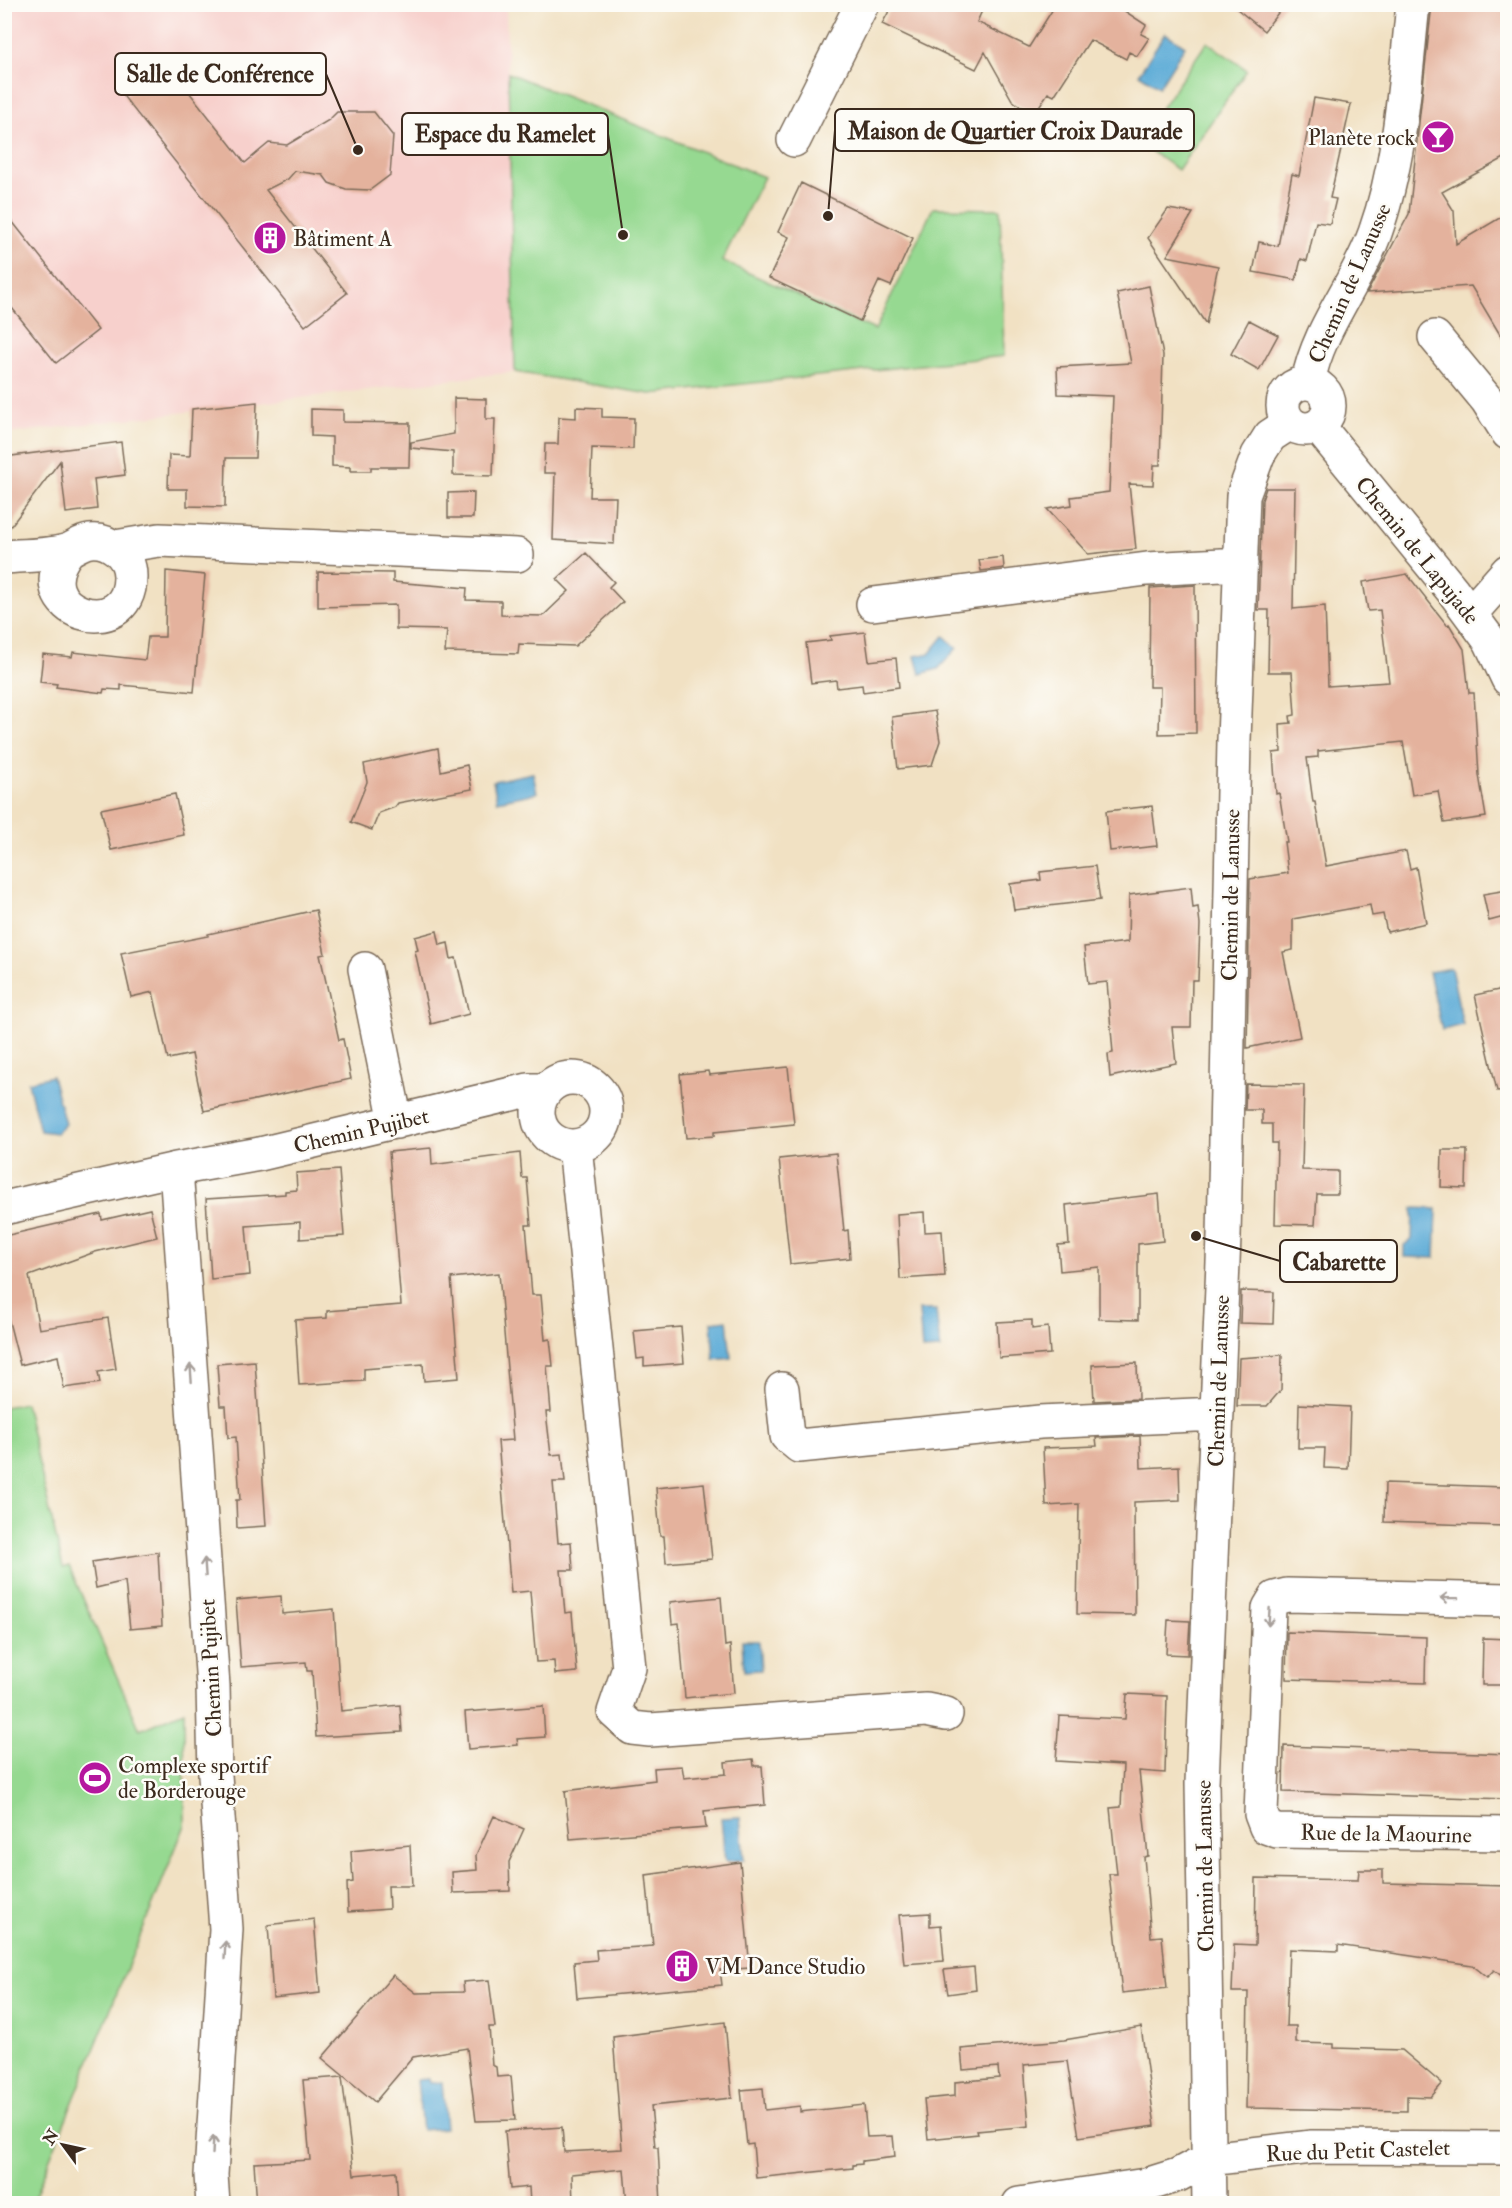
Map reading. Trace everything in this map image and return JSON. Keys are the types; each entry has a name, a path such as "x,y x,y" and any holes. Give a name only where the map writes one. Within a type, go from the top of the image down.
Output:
{"street":[{"path":"794,140 862,4"},
{"name":"Chemin de Lanusse","path":"1209,2204 1202,1783 1224,1225 1233,740 1243,496 1258,455 1270,436 1327,417 1328,397 1320,387 1308,382 1316,352 1374,236 1386,199 1398,147 1413,4"},
{"path":"1435,337 1487,400 1508,433"},
{"name":"Chemin de Lapujade","path":"1304,424 1470,614 1490,641 1508,679"},
{"path":"115,547 159,540 517,555"},
{"path":"104,542 115,547 124,558 130,571 130,585 125,598 115,609 102,615 88,616 75,611 63,602 57,589 56,575 60,561 69,550 79,543 104,542"},
{"path":"4,557 69,550"},
{"path":"873,604 1146,569 1240,564"},
{"path":"1470,614 1508,571"},
{"path":"365,969 396,1122"},
{"name":"Chemin Pujibet","path":"4,1208 176,1168 260,1154 528,1089 545,1090 553,1083 575,1077 596,1086 603,1095 607,1118 595,1138 574,1146"},
{"path":"545,1090 538,1111 539,1123 553,1141 574,1146 629,1668 614,1712 632,1728 650,1730 926,1710 946,1714"},
{"name":"Chemin Pujibet","path":"176,1168 213,1686 215,1774 226,1929 211,2175 213,2204"},
{"path":"782,1389 787,1436 799,1446 1040,1422 1217,1414"},
{"name":"Rue de la Maourine","path":"1508,1600 1287,1595 1275,1598 1269,1608 1261,1814 1266,1827 1277,1832 1508,1834"},
{"name":"Rue du Petit Castelet","path":"1208,2159 1312,2147 1508,2148"},
{"path":"1019,2204 1146,2185 1178,2175 1208,2159"}],"shaded area":[{"path":"4,5 506,5 515,372 5,434"}],"green space":[{"path":"1207,42 1247,70 1178,170 1138,142"},
{"path":"508,73 764,177 722,261 875,330 933,208 1000,209 1004,356 650,394 515,372"},
{"name":"Complexe sportif de Borderouge","path":"25,1403 63,1568 69,1566 140,1730 184,1711 185,1825 32,2203 5,2204 4,1407"}],"water":[{"path":"1165,33 1185,46 1159,87 1139,74"},
{"path":"944,636 957,648 938,669 920,674 915,656 930,653"},
{"path":"533,773 537,793 497,801 493,781"},
{"path":"1451,968 1463,1025 1442,1030 1429,972"},
{"path":"52,1076 65,1124 56,1133 40,1131 28,1082"},
{"path":"1413,1208 1437,1209 1435,1258 1404,1257 1404,1245 1412,1239"},
{"path":"919,1310 936,1310 940,1349 922,1350"},
{"path":"727,1320 731,1358 714,1360 711,1322"},
{"path":"742,1641 759,1641 761,1670 744,1671"},
{"path":"740,1817 744,1860 725,1861 721,1818"},
{"path":"429,2079 430,2083 442,2082 446,2128 422,2130 417,2080"}],"building":[{"path":"893,4 985,4 977,22 1029,47 1056,4 1114,4 1146,25 1141,34 1149,38 1137,56 1129,52 1126,59 1090,40 1054,96 1048,93 1036,111 1021,107 1012,100 985,52 976,69 882,24"},
{"path":"1231,4 1285,4 1264,31"},
{"path":"1432,4 1508,4 1508,156 1442,192 1454,211 1456,244 1508,213 1508,348 1471,286 1367,293 1409,214"},
{"name":"Bâtiment A","path":"167,64 245,163 269,143 287,145 329,120 337,112 374,112 393,136 390,175 370,190 346,189 329,183 323,175 295,171 288,179 266,190 347,293 305,326 124,97"},
{"path":"1314,98 1351,104 1330,198 1336,199 1330,224 1316,222 1307,261 1301,259 1296,280 1253,272 1259,242 1278,246 1292,174 1299,176"},
{"path":"801,183 913,238 891,286 879,281 860,321 769,278 789,237 778,232"},
{"path":"1168,209 1193,213 1167,256 1218,266 1206,324 1148,238"},
{"path":"4,211 98,330 56,363 4,298"},
{"path":"1149,286 1163,355 1160,465 1154,465 1153,485 1129,484 1136,549 1088,554 1047,509 1072,505 1071,497 1109,492 1113,396 1058,394 1057,367 1131,363 1117,293"},
{"path":"1249,320 1278,335 1259,370 1231,354"},
{"path":"454,398 486,399 486,419 495,419 493,476 453,475 453,452 411,448 411,442 454,434"},
{"path":"257,402 255,458 226,458 225,507 187,506 187,489 168,489 169,455 190,456 192,409"},
{"path":"576,407 602,408 602,417 634,418 633,449 592,448 590,497 616,497 614,544 553,540 555,473 544,473 545,444 558,444 559,417 576,418"},
{"path":"311,409 343,410 343,422 410,423 409,467 371,467 371,471 350,471 350,467 332,466 332,437 311,436"},
{"path":"121,442 125,475 94,479 97,509 66,513 60,461 4,535 4,457"},
{"path":"1266,488 1295,488 1293,609 1325,606 1328,686 1389,682 1380,610 1368,611 1363,582 1407,574 1447,625 1449,624 1464,649 1469,693 1474,693 1479,775 1486,817 1444,823 1438,791 1412,795 1403,742 1318,751 1318,757 1307,758 1326,866 1406,851 1410,869 1416,867 1426,923 1387,932 1383,914 1372,916 1370,905 1293,919 1293,950 1283,952 1300,1037 1247,1048 1250,879 1288,873 1284,842 1287,842 1279,793 1276,794 1273,753 1281,752 1280,724 1291,723 1290,716 1295,715 1292,672 1268,672 1269,610 1258,610 1262,500"},
{"path":"474,492 473,518 448,518 448,493"},
{"path":"586,553 614,582 609,587 623,602 575,646 519,644 518,654 445,652 447,630 396,629 396,605 318,607 318,572 393,573 393,582 467,588 466,600 501,601 501,615 543,616 569,591 557,579"},
{"path":"1003,557 1004,568 981,571 979,560"},
{"path":"166,571 205,575 194,692 121,685 121,690 104,689 103,693 56,687 57,684 40,682 43,654 72,657 73,652 145,660 148,637 165,637"},
{"path":"1195,585 1196,733 1159,734 1160,687 1149,687 1150,588"},
{"path":"865,632 869,661 896,658 899,687 863,692 862,685 837,688 836,680 811,683 806,643 831,640 830,636"},
{"path":"935,711 940,741 932,765 898,769 892,717"},
{"path":"438,748 441,771 467,765 472,789 398,803 395,807 379,813 372,830 351,822 367,782 364,764"},
{"path":"175,794 184,835 111,850 101,809"},
{"path":"1152,806 1157,846 1110,851 1106,811"},
{"path":"1095,866 1100,900 1014,910 1010,884 1041,880 1040,872"},
{"path":"1191,887 1193,908 1198,907 1200,924 1198,980 1192,980 1191,1027 1172,1027 1176,1063 1110,1077 1108,1054 1113,1053 1107,982 1088,984 1084,947 1128,942 1129,895"},
{"path":"1508,890 1508,916 1489,921 1483,894"},
{"path":"316,910 325,954 320,955 339,1040 343,1039 351,1079 204,1111 192,1054 168,1059 153,992 131,997 121,953 208,936 208,934"},
{"path":"437,931 440,945 448,943 451,959 456,958 469,1014 431,1024 415,951 418,950 415,937"},
{"path":"1508,988 1508,1090 1497,1091 1475,995"},
{"path":"788,1067 794,1124 714,1132 714,1136 686,1138 680,1074 708,1071 709,1075"},
{"path":"1246,1084 1304,1085 1302,1170 1338,1171 1338,1194 1317,1194 1315,1225 1275,1224 1277,1143 1272,1143 1272,1124 1262,1124 1262,1110 1245,1110"},
{"path":"431,1148 432,1165 520,1153 522,1178 527,1178 531,1225 526,1225 532,1295 541,1295 545,1340 550,1339 553,1366 547,1366 551,1412 546,1412 551,1455 562,1454 565,1482 553,1482 558,1543 571,1542 573,1570 561,1570 565,1613 572,1612 577,1672 555,1674 554,1661 536,1662 530,1591 511,1593 498,1441 513,1440 499,1273 451,1278 459,1378 424,1381 423,1364 364,1369 364,1381 299,1385 295,1320 327,1318 327,1311 401,1305 389,1152"},
{"path":"1442,1150 1467,1150 1466,1188 1441,1187"},
{"path":"836,1153 844,1231 848,1230 850,1258 790,1264 779,1159"},
{"path":"339,1170 344,1236 300,1239 300,1222 246,1226 250,1275 211,1279 206,1199 285,1194 285,1191 297,1190 296,1173"},
{"path":"1159,1194 1163,1241 1138,1244 1138,1320 1099,1319 1099,1267 1060,1271 1058,1245 1069,1244 1066,1205"},
{"path":"150,1209 157,1237 95,1252 29,1276 39,1329 108,1318 116,1369 98,1372 100,1383 64,1388 58,1356 20,1365 4,1302 4,1236 101,1214 102,1220"},
{"path":"924,1212 925,1232 942,1231 945,1276 900,1279 897,1214"},
{"path":"1241,1291 1274,1292 1273,1324 1240,1323"},
{"path":"1032,1320 1032,1329 1048,1327 1050,1354 999,1358 997,1322"},
{"path":"681,1327 684,1363 644,1366 644,1358 637,1359 634,1331"},
{"path":"1282,1355 1281,1390 1267,1406 1237,1406 1239,1358"},
{"path":"255,1361 266,1526 237,1528 236,1500 240,1500 236,1437 228,1438 226,1406 220,1406 217,1364"},
{"path":"1137,1363 1138,1399 1094,1401 1092,1365"},
{"path":"1299,1404 1350,1407 1348,1469 1324,1468 1325,1448 1298,1448"},
{"path":"1140,1436 1141,1468 1179,1466 1180,1500 1134,1502 1135,1615 1077,1614 1079,1504 1046,1506 1043,1448 1097,1446 1096,1438"},
{"path":"704,1483 712,1559 666,1563 664,1536 660,1536 656,1488"},
{"path":"1385,1483 1504,1487 1504,1526 1384,1522"},
{"path":"158,1552 162,1626 130,1629 125,1581 96,1588 92,1562"},
{"path":"281,1596 282,1614 334,1609 341,1711 400,1705 402,1732 316,1737 312,1671 307,1671 306,1662 241,1667 236,1600"},
{"path":"721,1597 725,1646 730,1645 734,1693 685,1698 679,1623 672,1624 670,1602"},
{"path":"1168,1620 1190,1621 1188,1655 1166,1654"},
{"path":"1287,1632 1426,1637 1425,1683 1286,1679"},
{"path":"1483,1638 1508,1639 1508,1685 1482,1685"},
{"path":"1127,1694 1167,1696 1165,1773 1139,1771 1148,1856 1144,1857 1151,1937 1162,1936 1167,1988 1122,1993 1109,1874 1117,1874 1110,1808 1121,1807 1123,1765 1056,1761 1059,1716 1125,1719"},
{"path":"543,1706 545,1737 517,1739 518,1745 468,1749 465,1712"},
{"path":"1284,1746 1508,1754 1508,1799 1283,1792"},
{"path":"753,1759 754,1766 762,1766 765,1805 704,1811 706,1828 570,1839 565,1791 655,1780 654,1768 682,1766 684,1778 726,1774 725,1762"},
{"path":"494,1816 524,1829 509,1862 510,1891 453,1893 452,1872 477,1870 476,1855"},
{"path":"410,1845 412,1886 388,1886 389,1909 348,1912 347,1883 353,1882 351,1851"},
{"path":"740,1862 750,1968 720,1970 722,1985 577,1998 574,1962 597,1960 596,1950 653,1946 646,1875"},
{"path":"1359,1870 1383,1870 1383,1883 1508,1886 1508,1981 1494,1970 1487,1977 1472,1965 1338,1945 1338,1951 1289,1949 1286,2026 1296,2026 1296,2043 1334,2044 1334,2048 1402,2050 1442,2084 1431,2097 1407,2096 1407,2111 1246,2108 1248,1992 1232,1992 1234,1944 1255,1945 1256,1878 1358,1880"},
{"path":"930,1913 930,1926 941,1925 944,1961 904,1964 899,1915"},
{"path":"314,1919 320,1993 273,1998 268,1925"},
{"path":"974,1967 976,1990 948,1994 944,1970"},
{"path":"393,1975 416,1993 464,1992 463,1982 489,1980 495,2027 489,2027 492,2065 496,2067 497,2077 511,2076 515,2120 476,2121 467,2048 413,2057 375,2102 322,2058"},
{"path":"725,2022 732,2098 651,2106 655,2147 658,2147 661,2204 627,2204 624,2169 572,2174 573,2204 530,2204 529,2187 510,2189 505,2131 562,2127 564,2152 622,2149 613,2037"},
{"path":"1141,2027 1155,2126 1079,2137 1067,2061 1024,2065 1029,2126 928,2139 924,2099 955,2096 955,2082 999,2078 998,2067 963,2070 961,2049 1064,2040"},
{"path":"342,2077 354,2175 396,2171 398,2204 257,2204 254,2163 310,2160 303,2080"},
{"path":"763,2088 765,2110 800,2106 800,2112 864,2105 867,2137 893,2136 895,2157 862,2161 862,2164 853,2165 853,2168 756,2178 753,2144 747,2145 741,2090"}],"place":[{"name":"Planète rock","path":"1438,137"},
{"name":"Salle de Conférence","path":"358,150"},
{"name":"Maison de Quartier Croix Daurade","path":"828,216"},
{"name":"Espace du Ramelet","path":"623,235"},
{"name":"Bâtiment A","path":"270,238"},
{"name":"Cabarette","path":"1196,1236"},
{"name":"Complexe sportif de Borderouge","path":"95,1778"},
{"name":"VM Dance Studio","path":"682,1966"}]}
